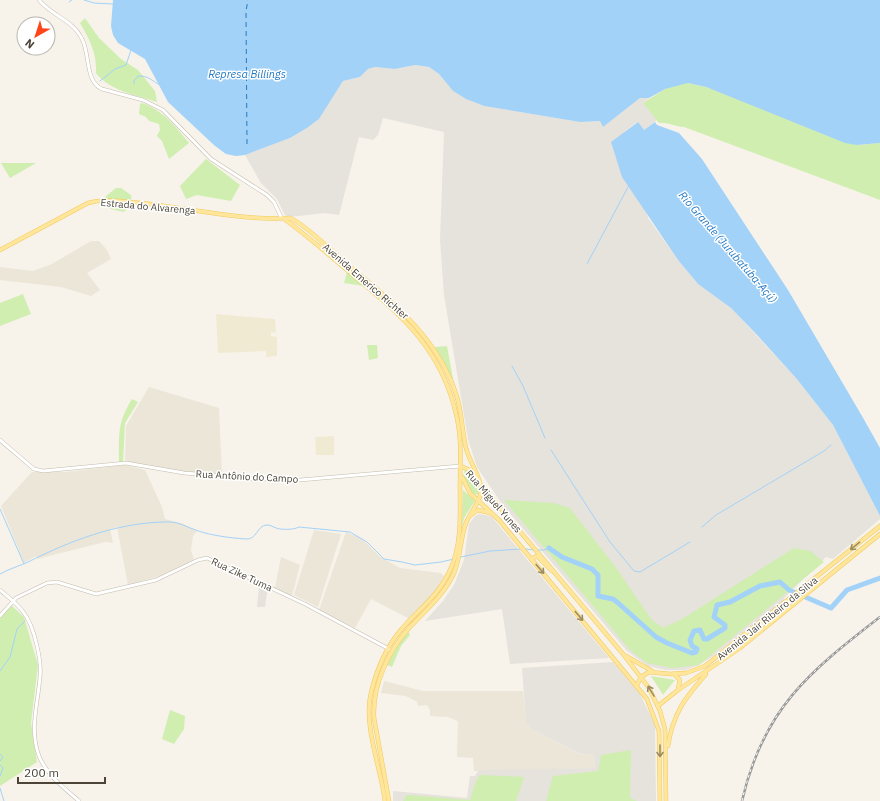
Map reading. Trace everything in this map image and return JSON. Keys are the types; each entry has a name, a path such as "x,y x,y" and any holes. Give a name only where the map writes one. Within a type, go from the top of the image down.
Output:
{"main road":[{"name":"Estrada do Alvarenga","path":"0,250 88,203 102,200 168,206 262,220 292,219"},
{"name":"Avenida Emerico Richter","path":"292,219 391,301 428,340 442,363 457,397 469,459 481,484"},
{"name":"Avenida Emerico Richter","path":"284,220 398,312 424,343 436,361 449,389 459,427 460,466"},
{"name":"Rua Miguel Yunes","path":"460,466 470,470 624,654 641,677 658,706 665,729 666,801"},
{"name":"Rua Miguel Yunes","path":"460,466 462,479 466,488 493,514 637,685 647,699 659,731 660,801"},
{"path":"385,801 369,709 375,681 401,630 437,593 452,567 459,537 460,466"},
{"path":"389,801 374,706 379,682 390,650 438,598 450,580 461,554 465,526 468,517 478,500 481,484"},
{"path":"468,517 478,510 493,514"},
{"name":"Avenida Jair Ribeiro da Silva","path":"641,677 649,672 675,674 697,670 710,663 880,526"},
{"name":"Avenida Jair Ribeiro da Silva","path":"658,706 678,690 740,648 880,534"},
{"path":"531,559 537,556 547,567 557,574"},
{"path":"624,654 637,664 657,673"},
{"path":"666,759 672,723 678,710 688,693 708,671"},
{"path":"675,674 680,680 678,690"},
{"path":"637,685 641,677"},
{"path":"647,699 654,706 658,706"}],"street":[{"path":"40,0 46,7 69,22 79,33 86,46 92,80 99,88 143,100 163,110 211,159 267,195 274,202 284,220"},
{"name":"Rua Antônio do Campo","path":"0,440 34,469 56,470 126,463 184,473 260,479 300,480 460,466"},
{"name":"Rua Zike Tuma","path":"0,616 13,601 36,588 52,582 90,593 101,593 156,580 198,560 208,558 305,604 390,650"},
{"path":"0,590 22,610 28,620 39,656 40,677 34,722 34,740 39,756 48,772 79,801"}],"shaded area":[{"path":"415,65 429,67 439,74 453,91 466,99 484,106 580,122 600,121 603,127 640,98 649,98 643,103 657,120 644,130 637,122 625,131 648,218 678,260 698,284 731,308 796,378 833,425 880,516 880,519 833,559 826,557 784,598 784,601 713,656 699,665 685,670 666,670 648,666 627,651 502,504 477,467 468,439 444,295 440,240 444,132 383,118 378,135 373,140 359,137 339,215 325,213 290,217 285,215 277,199 261,183 245,155 290,138 319,119 343,81 360,77 368,69 375,67 395,69"},
{"path":"91,241 99,241 107,250 111,259 87,273 100,290 91,296 61,287 0,280 0,267 33,271 52,264"},
{"path":"216,314 275,319 276,333 271,332 271,336 277,337 277,356 266,357 266,351 218,353"},
{"path":"149,387 219,408 222,478 180,474 125,463 126,426"},
{"path":"334,436 334,455 316,455 315,437"},
{"path":"125,465 145,470 162,507 165,519 181,523 197,531 193,536 191,550 194,560 163,575 128,585 117,527 110,529 113,543 105,542 37,559 36,556 24,563 1,506 32,472 66,472"},
{"path":"479,514 491,516 609,658 510,664 502,609 425,621 443,601 454,585 464,560 469,524 475,516"},
{"path":"314,530 341,534 318,607 294,595"},
{"path":"346,532 361,538 379,556 400,568 441,573 444,576 437,590 410,619 371,599 355,628 319,610"},
{"path":"281,557 300,565 292,596 275,588"},
{"path":"259,587 267,592 265,607 257,607"},
{"path":"613,662 640,694 655,725 656,801 393,801 393,791 467,798 470,776 475,776 478,771 481,770 595,768 594,755 578,753 530,728 526,722 522,668"},
{"path":"384,681 423,691 523,691 526,722 530,728 577,753 594,755 595,768 474,771 473,758 457,757 458,721 445,716 430,716 430,710 427,705 418,706 417,702 406,696 381,693"}],"green space":[{"path":"85,18 99,38 121,59 138,70 155,91 157,102 116,88 108,84 96,73 94,53 87,35 80,23"},
{"path":"682,83 706,87 857,145 880,143 880,200 684,127 659,123 643,103 665,89"},
{"path":"142,103 157,110 163,115 174,125 189,143 169,159 162,141 157,136 160,130 159,124 149,121 146,117 139,114 140,104"},
{"path":"206,159 240,185 231,201 197,195 186,199 180,186"},
{"path":"1,163 36,163 10,178"},
{"path":"116,188 121,188 131,195 130,205 123,212 111,209 104,200 106,196"},
{"path":"347,272 364,286 344,283"},
{"path":"23,294 31,314 0,326 0,303"},
{"path":"367,345 377,345 378,358 369,360"},
{"path":"447,346 455,390 435,347"},
{"path":"132,399 138,402 125,423 123,462 119,462 119,437 121,422"},
{"path":"465,470 470,471 479,492 477,495 468,488 464,481"},
{"path":"463,490 475,501 464,518 462,527"},
{"path":"504,500 553,503 570,508 617,569 651,619 663,628 682,619 794,548 810,551 824,562 699,665 672,668 647,663 630,650"},
{"path":"11,605 24,617 38,665 31,723 37,762 0,786 0,618"},
{"path":"409,632 410,635 401,646 392,667 387,665 402,638"},
{"path":"651,676 675,680 663,695"},
{"path":"170,710 185,716 184,729 174,744 162,739"},
{"path":"631,750 630,798 637,801 546,801 553,776 598,771 601,755"},
{"path":"480,775 524,777 516,801 403,801 407,795 470,800 476,781"}],"water":[{"name":"Represa Billings","path":"113,0 880,0 880,143 857,145 845,143 706,87 688,83 665,89 649,98 640,98 603,127 600,121 580,122 484,106 466,99 453,91 439,74 429,67 415,65 395,69 375,67 368,69 360,77 343,81 319,119 307,128 290,138 245,155 236,156 226,154 215,146 168,102 145,59 118,43 113,35 111,26"},
{"name":"Rio Grande (Jurubatuba-Açú)","path":"638,122 644,130 655,122 657,125 679,133 702,159 788,290 880,448 880,516 833,425 796,378 758,336 731,308 698,284 678,260 622,177 611,142"}],"waterway":[{"path":"84,0 94,3 113,4"},
{"path":"100,81 115,69 126,65 131,50"},
{"path":"134,84 134,81 138,76 147,77 158,84"},
{"path":"587,264 628,187"},
{"path":"512,366 523,386 545,438"},
{"path":"702,527 716,515 824,451 831,445"},
{"path":"551,450 610,542 634,571 640,572 690,542"},
{"path":"0,509 24,564"},
{"path":"0,574 60,547 94,534 146,523 168,522 212,535 246,539 250,539 261,527 267,525 281,529 299,527 350,532 367,542 384,559 415,565 454,559"},
{"path":"538,550 549,548"},
{"path":"549,548 562,557 592,569 598,575 598,596 613,599 656,637 692,653 696,652 697,649 692,646 690,640 694,631 700,630 704,639 707,639 725,628 725,625 714,617 717,605 730,602 760,586 780,582 789,590 831,608 847,590 880,578"},
{"path":"461,557 490,551 521,549"},
{"path":"526,549 533,550"},
{"path":"0,671 10,657 17,629 25,621"},
{"path":"0,754 3,757 0,761"},
{"path":"0,765 3,768 0,776"},
{"path":"0,788 4,801"}],"ferry route":[{"path":"247,144 246,11 248,0"}],"railway":[{"path":"742,801 751,769 762,741 776,717 792,695 831,656 880,617"}]}
